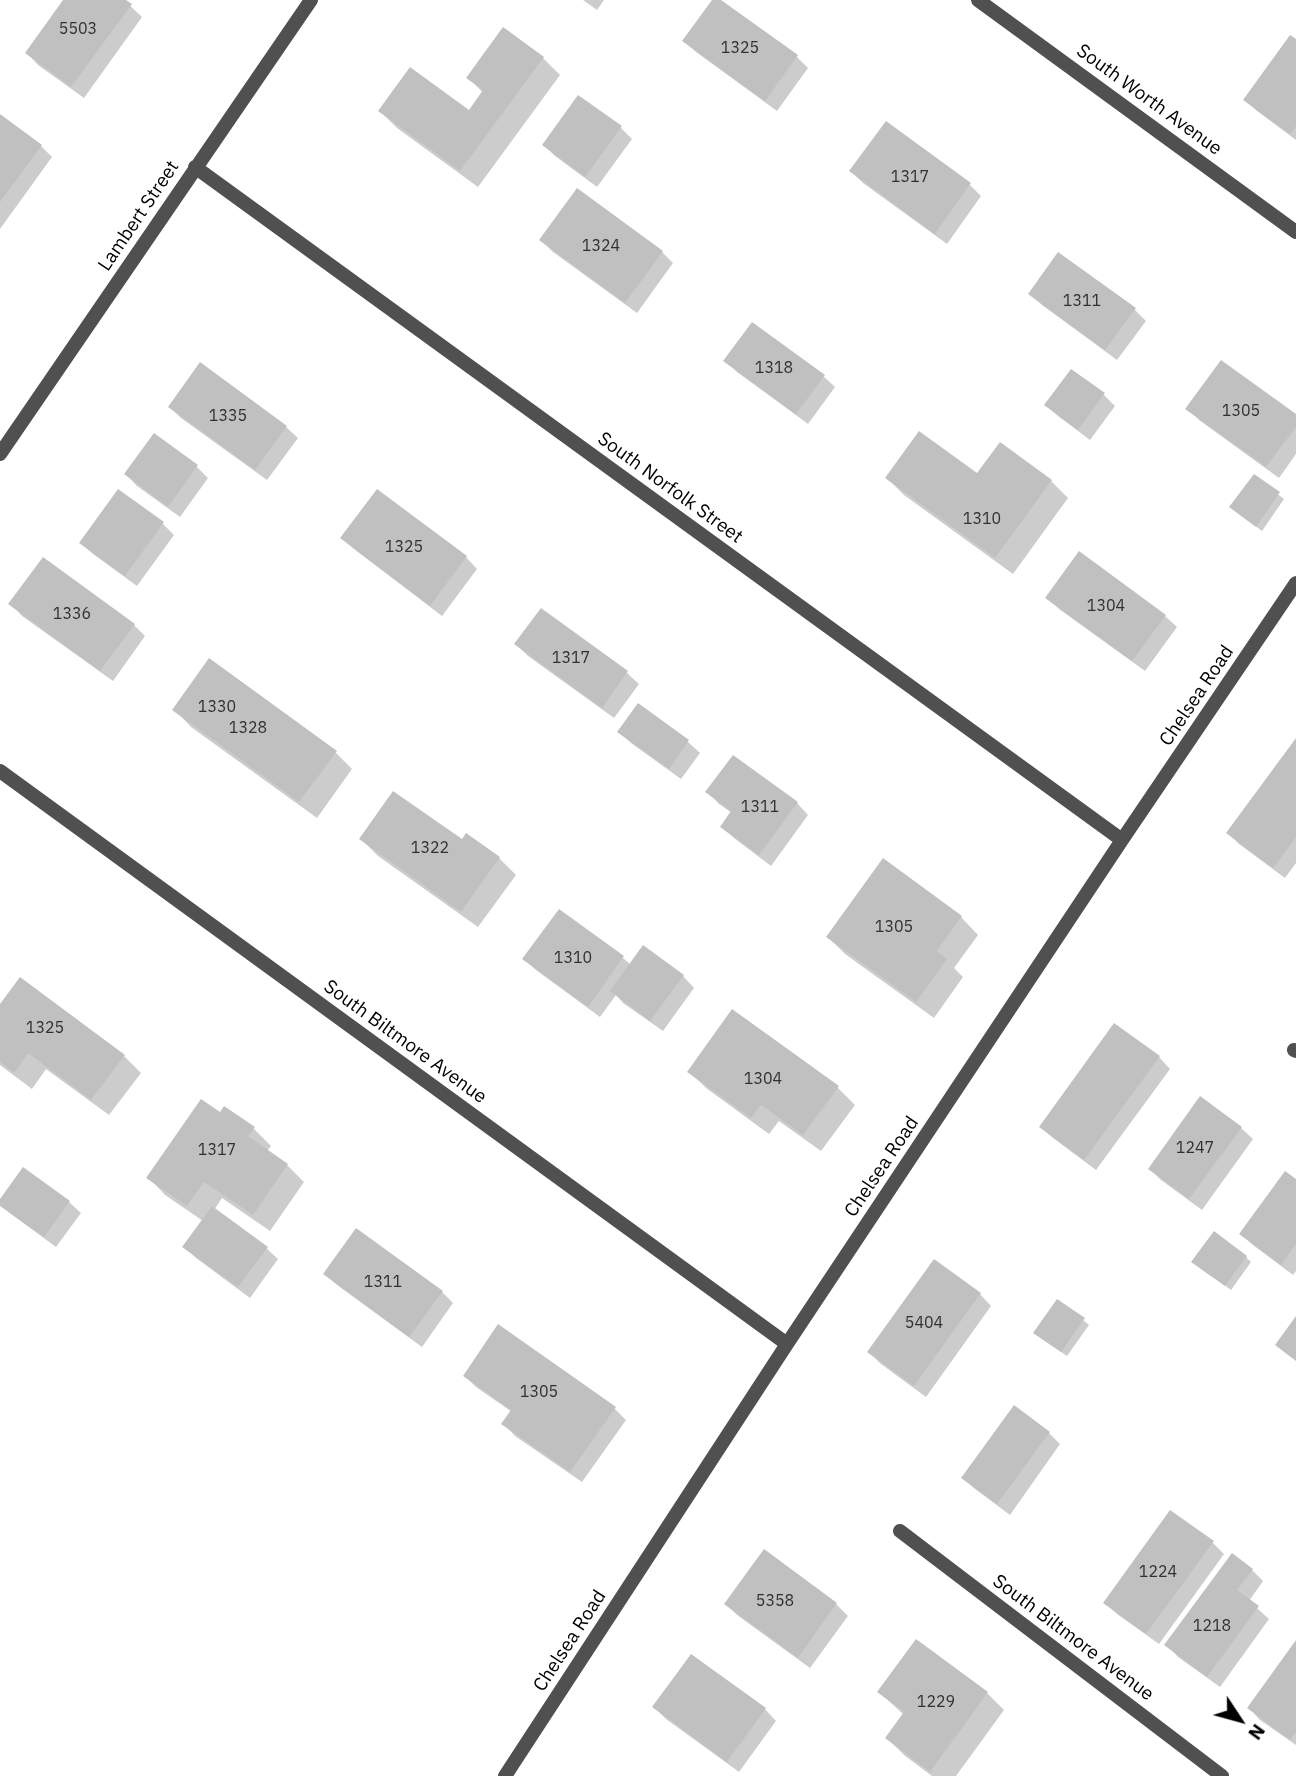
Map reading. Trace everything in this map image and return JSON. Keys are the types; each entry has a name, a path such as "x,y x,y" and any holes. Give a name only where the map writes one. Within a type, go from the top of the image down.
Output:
{"street":[{"name":"Lambert Street","path":"0,454 311,0"},
{"name":"South Worth Avenue","path":"978,0 1296,232"},
{"name":"South Norfolk Street","path":"195,167 1122,840"},
{"name":"Chelsea Road","path":"505,1776 787,1344 1296,583"},
{"name":"South Biltmore Avenue","path":"0,771 787,1344"},
{"name":"South Biltmore Avenue","path":"900,1531 1222,1776"}],"building":[{"path":"63,0 126,0 132,4 71,87 25,53"},
{"path":"712,0 721,0 798,55 765,101 682,41"},
{"path":"503,27 544,57 460,171 378,111 410,67 469,110 483,90 466,78"},
{"path":"1290,35 1296,39 1296,126 1290,134 1243,100"},
{"path":"578,95 622,126 585,177 542,145"},
{"path":"0,114 42,145 0,202"},
{"path":"886,121 971,183 935,234 849,171"},
{"path":"577,188 663,251 625,303 539,240"},
{"path":"1058,252 1136,308 1105,350 1028,294"},
{"path":"752,322 825,375 796,414 723,361"},
{"path":"1221,360 1296,414 1296,427 1266,467 1185,409"},
{"path":"200,362 287,426 255,470 168,407"},
{"path":"1071,369 1105,393 1078,430 1044,405"},
{"path":"919,431 977,473 1000,442 1052,480 995,558 885,478"},
{"path":"154,433 198,465 168,507 124,474"},
{"path":"1254,474 1280,492 1256,527 1229,507"},
{"path":"118,489 164,522 125,576 79,543"},
{"path":"377,489 467,556 430,606 340,538"},
{"path":"1079,551 1166,615 1132,661 1045,598"},
{"path":"43,557 135,624 100,671 8,604"},
{"path":"541,608 628,671 602,708 514,644"},
{"path":"209,658 337,751 299,802 172,710"},
{"path":"638,703 689,740 669,769 617,732"},
{"path":"1296,738 1296,837 1273,868 1226,833"},
{"path":"733,755 798,802 759,855 720,827 731,811 705,792"},
{"path":"393,791 462,839 466,833 500,857 461,912 359,839"},
{"path":"883,858 962,916 937,951 947,959 916,1002 826,937"},
{"path":"559,909 624,956 588,1007 522,959"},
{"path":"643,945 684,975 650,1021 610,991"},
{"path":"20,977 125,1055 91,1100 28,1053 14,1073 0,1062 0,1004"},
{"path":"732,1009 839,1086 803,1135 761,1105 751,1118 687,1072"},
{"path":"1114,1023 1160,1056 1084,1160 1039,1127"},
{"path":"1200,1096 1242,1127 1189,1199 1148,1169"},
{"path":"201,1099 220,1112 224,1106 255,1127 248,1136 288,1164 253,1215 204,1182 187,1206 146,1178"},
{"path":"23,1167 70,1201 44,1237 0,1206 0,1199"},
{"path":"1285,1171 1296,1179 1296,1244 1281,1265 1239,1234"},
{"path":"212,1206 268,1247 238,1287 182,1247"},
{"path":"356,1228 443,1291 409,1337 323,1274"},
{"path":"1214,1231 1247,1256 1225,1286 1191,1262"},
{"path":"934,1259 981,1293 914,1386 867,1352"},
{"path":"1057,1299 1085,1318 1061,1352 1033,1333"},
{"path":"1296,1316 1296,1361 1275,1345"},
{"path":"498,1324 616,1407 570,1472 501,1424 511,1410 463,1376"},
{"path":"1014,1405 1050,1432 997,1504 961,1478"},
{"path":"1170,1510 1214,1541 1146,1634 1103,1603"},
{"path":"764,1549 837,1603 798,1658 724,1604"},
{"path":"1232,1553 1253,1569 1237,1590 1259,1606 1207,1677 1164,1645"},
{"path":"916,1639 988,1692 930,1772 885,1738 904,1712 877,1692"},
{"path":"1296,1640 1296,1732 1290,1740 1247,1708"},
{"path":"691,1654 766,1708 727,1762 652,1707"}]}
